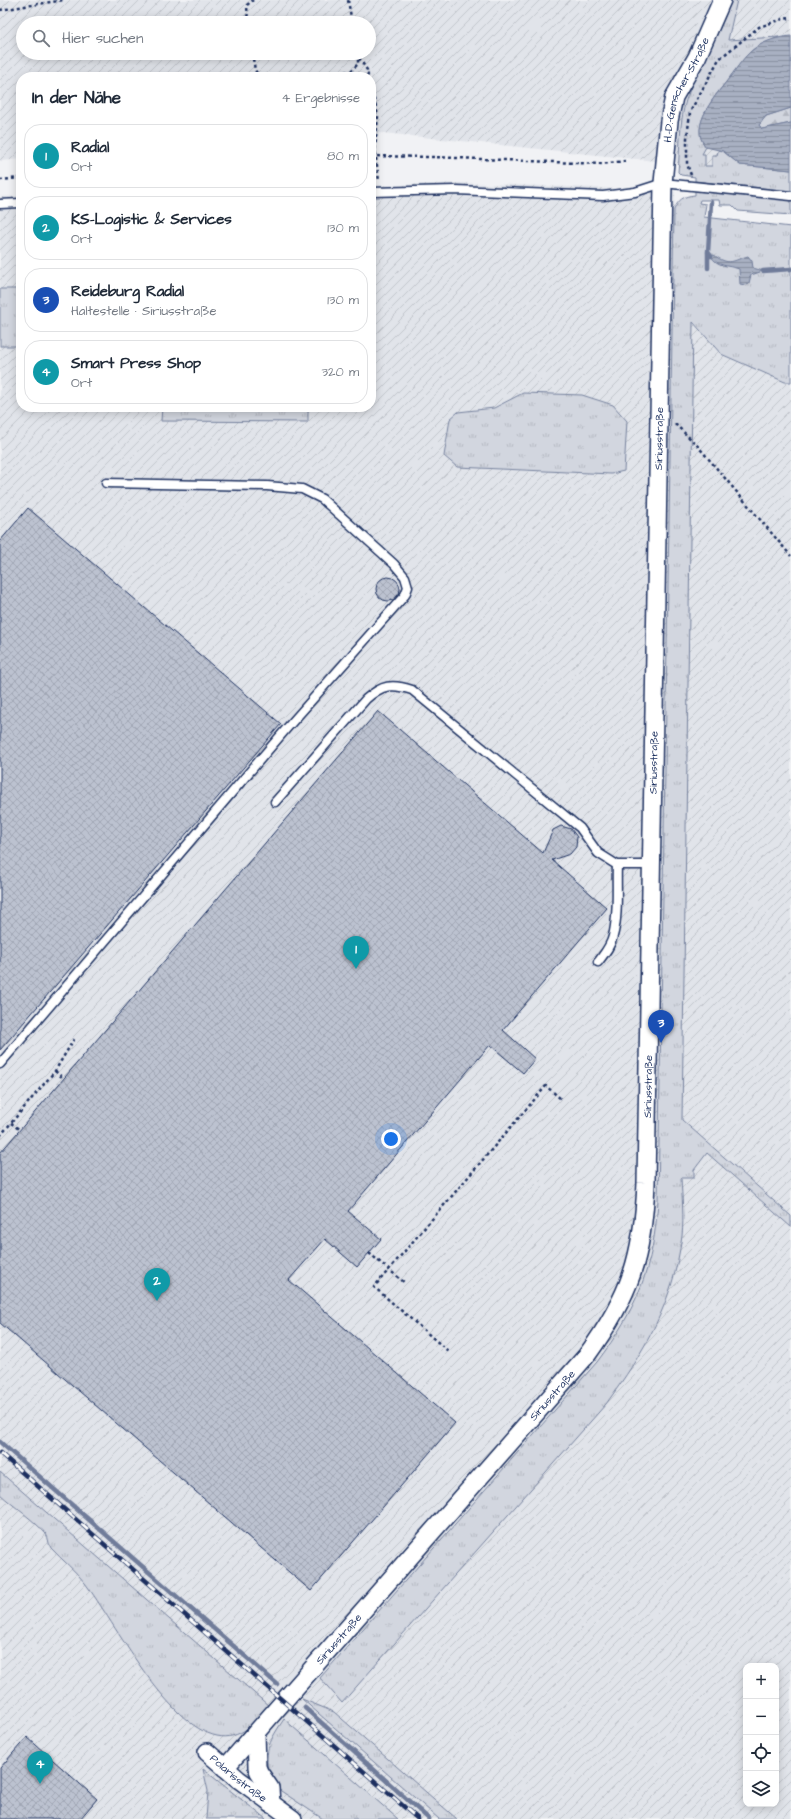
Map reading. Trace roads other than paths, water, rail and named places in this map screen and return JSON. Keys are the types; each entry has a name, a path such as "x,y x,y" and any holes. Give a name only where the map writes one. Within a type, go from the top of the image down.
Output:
{"street":[{"name":"H.-D.-Genscher-Straße","path":"663,183 669,121 674,97 697,57 722,0"},
{"name":"Siriusstraße","path":"225,1768 587,1355 616,1313 636,1264 645,1219 663,183"},
{"name":"Polarisstraße","path":"256,1733 258,1772 270,1788 271,1804"},
{"name":"Polarisstraße","path":"207,1752 271,1804 293,1819"}],"lane":[{"path":"376,192 456,190 603,196 635,192 663,183 791,196"},
{"path":"0,204 16,203"},
{"path":"0,1064 287,728 405,595 408,587 405,577 394,564 322,499 302,489 267,486 106,483"},
{"path":"275,802 366,699 376,690 388,686 400,686 412,690 580,828 598,853 617,865 651,865"},
{"path":"598,962 608,949 613,936 616,918 617,865"}],"water":[{"path":"791,36 791,108 766,116 759,125 762,129 791,123 791,170 740,165 723,151 706,147 701,139 700,130 706,110 741,62 758,46 776,38"},
{"path":"714,255 719,259 728,262 748,256 752,261 753,268 763,271 751,275 749,283 745,285 740,284 739,269 716,262 711,256"}],"waterway":[{"path":"711,202 708,252 711,256"},
{"path":"708,252 708,268"},
{"path":"763,271 791,269"},
{"path":"0,1442 277,1684"},
{"path":"305,1708 429,1819"}],"railway":[{"path":"0,1453 418,1819"}],"place":[{"name":"Radial","path":"356,969"},
{"name":"Reideburg Radial","path":"661,1043"},
{"name":"KS-Logistic & Services","path":"157,1301"},
{"name":"Smart Press Shop","path":"40,1784"}]}
